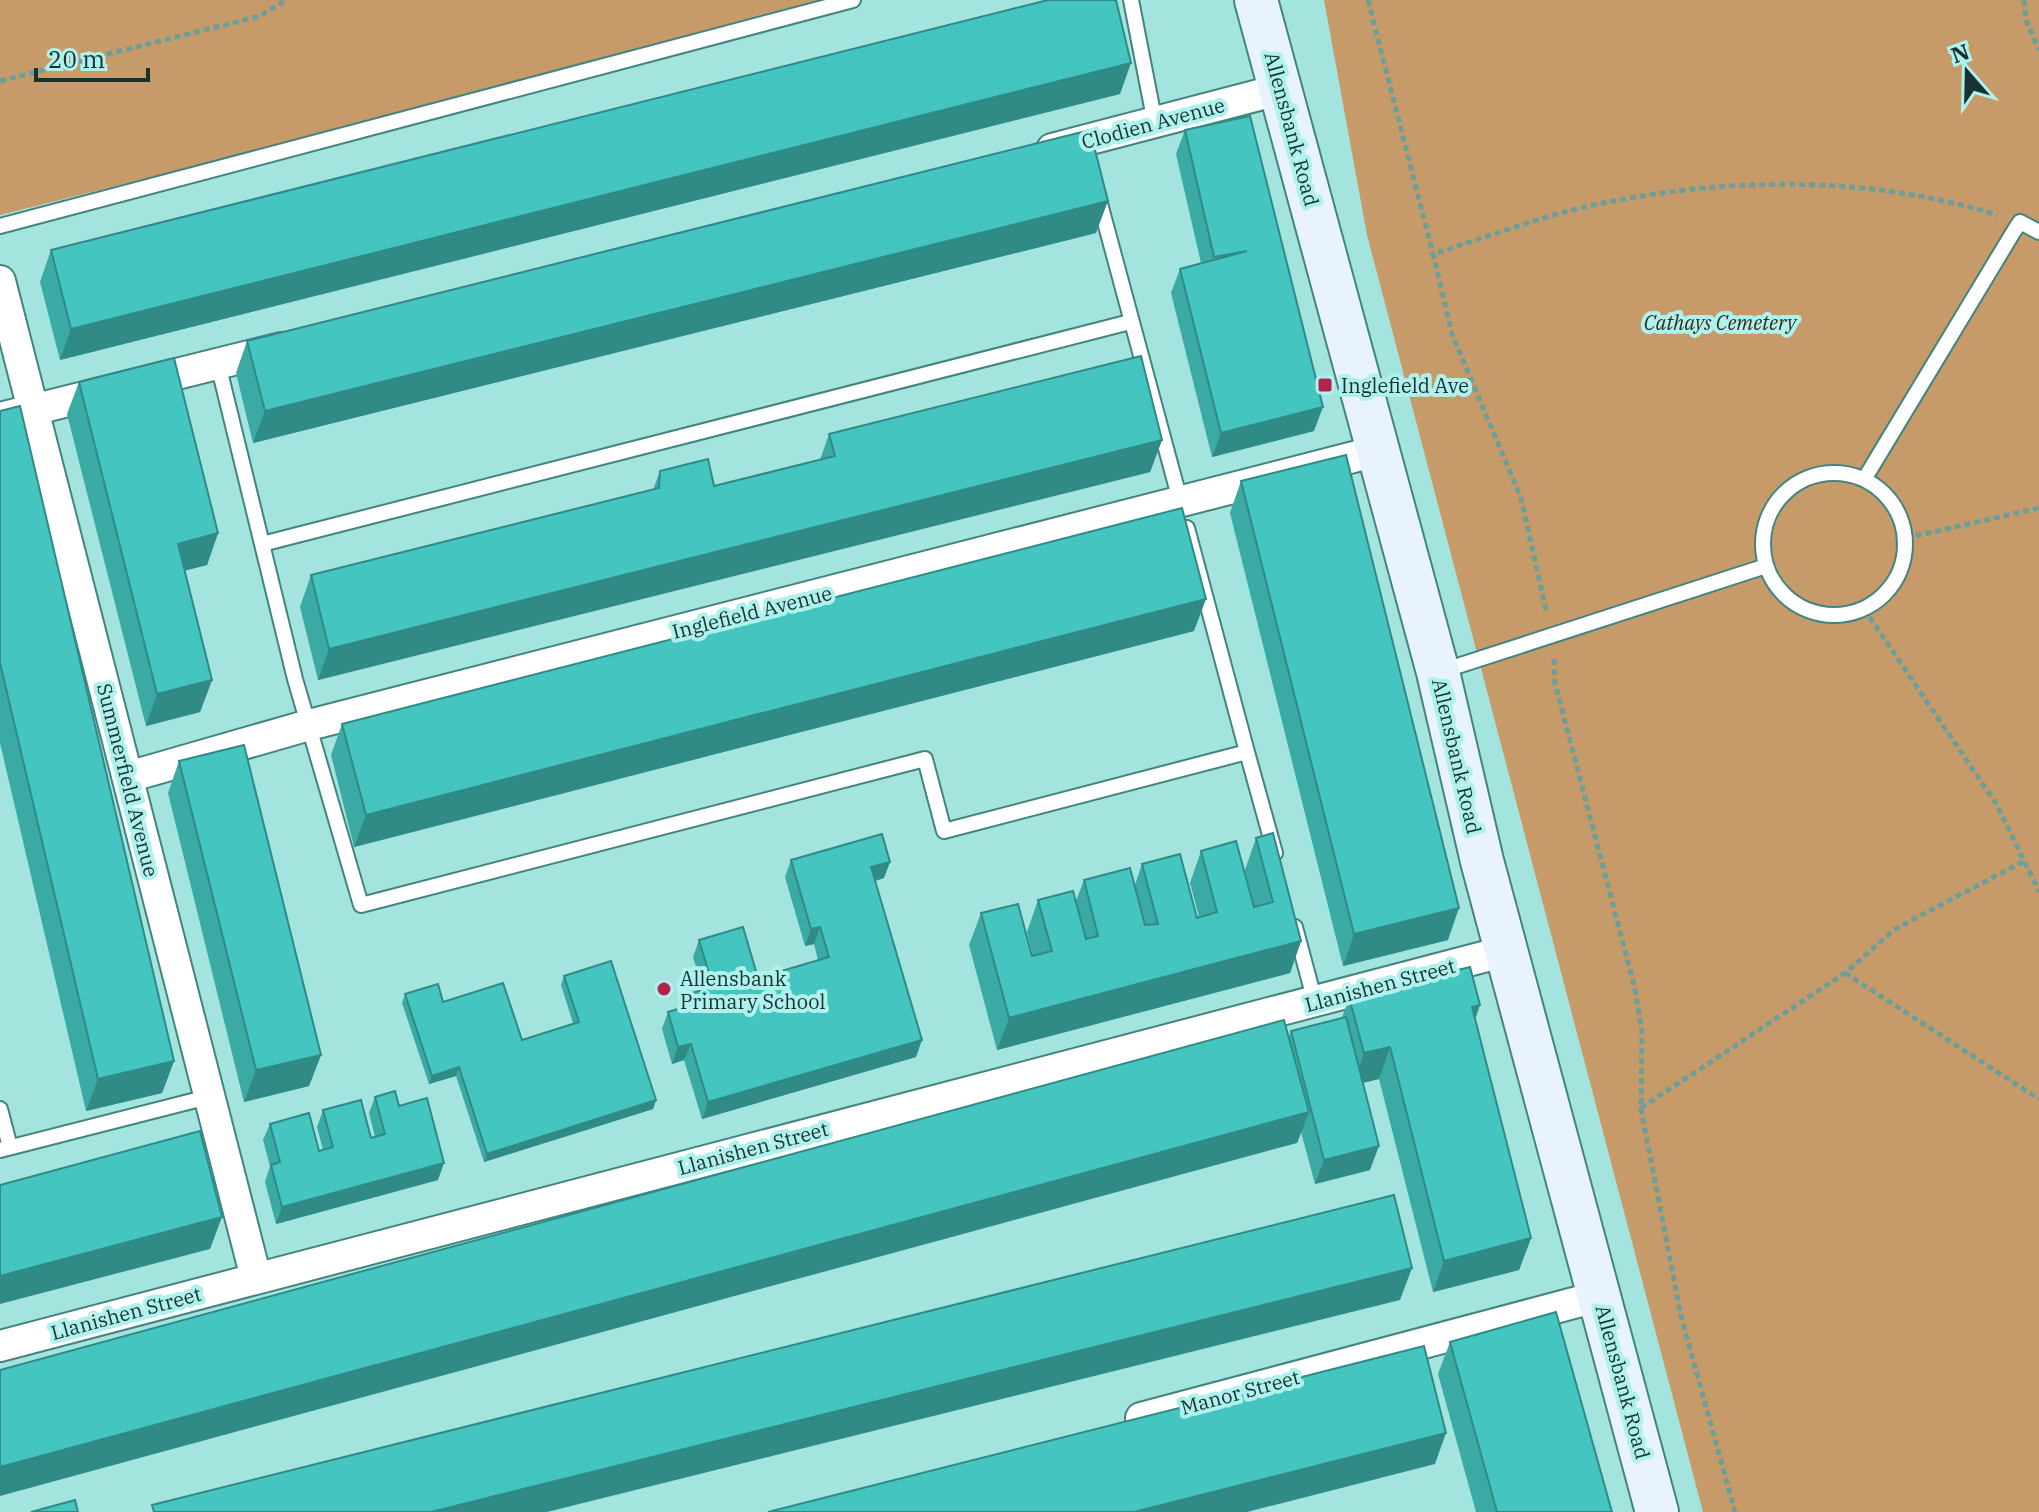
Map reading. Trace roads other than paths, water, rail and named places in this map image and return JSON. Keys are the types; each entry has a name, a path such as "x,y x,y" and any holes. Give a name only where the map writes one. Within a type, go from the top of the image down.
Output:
{"street":[{"name":"Allensbank Road","path":"1256,0 1438,672 1506,951 1657,1512"},
{"name":"Clodien Avenue","path":"1021,157 1085,148 1155,123 1282,89"},
{"name":"Summerfield Avenue","path":"0,281 256,1278"},
{"path":"0,418 308,341"},
{"name":"Inglefield Avenue","path":"128,777 309,725 1377,451"},
{"name":"Llanishen Street","path":"0,1346 1506,951"},
{"name":"Manor Street","path":"1107,1427 1600,1296"}],"lane":[{"path":"0,226 853,0"},
{"path":"1131,0 1155,123"},
{"path":"1093,179 1279,870"},
{"path":"1865,478 2020,222 2039,232"},
{"path":"262,544 1130,322"},
{"path":"218,364 309,725 361,905 925,759 944,831 1247,752"},
{"path":"1831,472 1865,478 1890,498 1900,514 1906,538 1905,555 1897,578 1885,595 1864,609 1846,615 1821,615 1788,599 1774,584 1766,566 1762,544 1767,519 1788,488 1806,477 1831,472"},
{"path":"1438,672 1766,566"},
{"path":"1291,914 1315,1002"},
{"path":"0,1109 5,1148 208,1097"}],"place":[{"name":"Inglefield Ave","path":"1325,385"},
{"name":"Allensbank Primary School","path":"664,989"}],"park label":[{"name":"Cathays Cemetery","path":"1720,322"}]}
